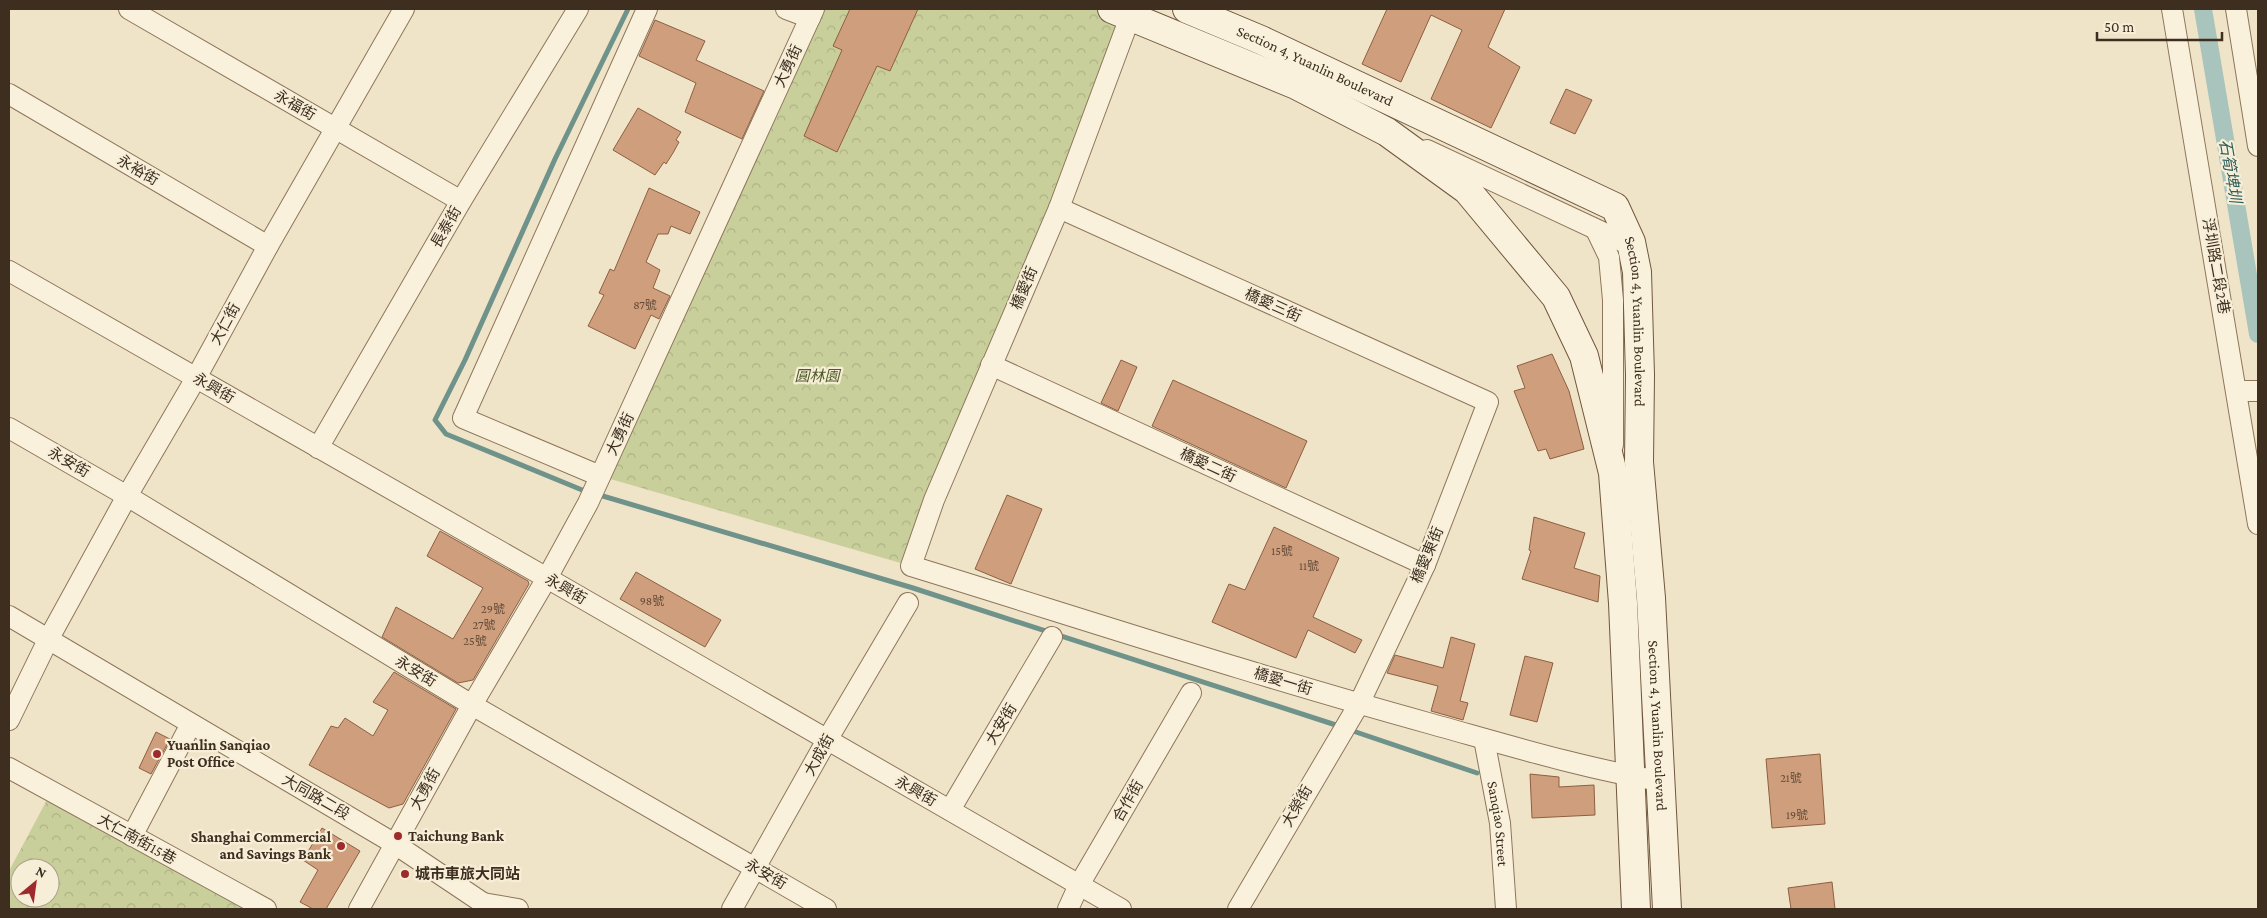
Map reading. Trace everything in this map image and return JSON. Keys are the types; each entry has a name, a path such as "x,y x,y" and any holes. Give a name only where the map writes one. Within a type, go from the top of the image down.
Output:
{"main road":[{"name":"Section 4, Yuanlin Boulevard","path":"1187,9 1261,40 1615,207 1632,246 1637,272 1640,330 1639,462 1651,598 1667,909"},
{"name":"Section 4, Yuanlin Boulevard","path":"1125,11 1296,85 1387,132 1467,190 1556,297 1584,356 1614,473 1632,776 1636,909"}],"street":[{"name":"永福街","path":"129,9 153,16 336,129 461,202"},
{"name":"大仁街","path":"9,720 48,640 127,496 196,378 268,246 404,9"},
{"name":"長泰街","path":"318,448 461,202 578,9"},
{"path":"599,480 463,418 647,9"},
{"path":"786,9 812,14"},
{"name":"浮圳路二段2巷","path":"2172,9 2237,391 2250,423 2258,524"},
{"path":"2236,9 2258,146"},
{"name":"橋愛街","path":"911,566 934,500 1059,208 1125,11"},
{"name":"大勇街","path":"359,909 472,705 547,578 588,503 812,14"},
{"name":"永裕街","path":"9,94 268,246"},
{"path":"1387,132 1632,246"},
{"name":"橋愛三街","path":"1059,208 1488,402"},
{"path":"1596,230 1608,257 1613,300 1614,473"},
{"name":"永興街","path":"9,271 1121,909"},
{"name":"橋愛二街","path":"991,365 1424,565"},
{"path":"2237,391 2258,391"},
{"name":"橋愛東街","path":"1355,709 1424,565 1488,402"},
{"name":"永安街","path":"9,428 127,496 472,705 826,909"},
{"name":"橋愛一街","path":"911,566 1355,709 1632,776 1660,781"},
{"name":"大成街","path":"732,909 908,603"},
{"name":"大同路二段","path":"9,616 395,844 486,906"},
{"name":"大安街","path":"950,810 1052,637"},
{"name":"合作街","path":"1068,909 1079,885 1190,693"},
{"name":"大榮街","path":"1238,909 1355,709"},
{"path":"132,836 191,724"},
{"name":"Sanqiao Street","path":"1484,739 1500,823 1506,909"},
{"name":"大仁南街15巷","path":"9,768 266,909"},
{"path":"486,906 518,909"}],"green space":[{"name":"圓林園","path":"814,9 1112,9 1129,16 911,566 600,476"},
{"path":"49,796 256,909 9,909 10,869 10,908 60,908 60,858 16,858"}],"building":[{"path":"850,9 918,9 890,71 877,66 837,152 804,136 842,50 833,46"},
{"path":"1387,9 1505,9 1488,47 1520,67 1491,128 1431,99 1462,30 1431,15 1401,82 1362,64"},
{"path":"655,20 705,41 696,60 764,91 742,139 685,112 696,83 639,56"},
{"path":"1566,89 1592,100 1575,134 1550,123"},
{"path":"638,108 681,132 676,140 679,142 673,153 666,164 664,162 655,175 613,150"},
{"path":"649,188 700,212 690,234 671,226 668,234 658,234 646,262 660,270 653,288 670,296 659,319 651,315 635,349 588,326 604,295 599,293 610,269 614,271"},
{"path":"1552,354 1569,391 1584,449 1550,459 1546,449 1538,451 1514,391 1525,388 1517,366"},
{"path":"1121,360 1137,367 1118,411 1101,403"},
{"path":"1173,380 1307,441 1286,488 1152,426"},
{"path":"1007,495 1042,509 1011,584 975,569"},
{"path":"1534,517 1585,533 1574,568 1600,576 1598,602 1522,579 1531,551 1529,550"},
{"path":"1274,527 1339,558 1313,617 1362,640 1355,653 1308,630 1296,658 1212,622 1229,584 1245,590"},
{"path":"440,531 528,581 529,584 473,680 458,683 382,637 396,607 453,639 483,588 427,556"},
{"path":"636,572 721,620 705,647 620,599"},
{"path":"1451,637 1475,644 1460,701 1468,703 1463,720 1431,711 1438,686 1387,673 1395,655 1443,668"},
{"path":"1525,656 1553,663 1537,722 1510,715"},
{"path":"394,672 456,709 403,804 389,808 309,765 331,726 338,728 345,718 373,736 388,710 373,702"},
{"name":"Yuanlin Sanqiao Post Office","path":"156,732 170,739 151,774 139,768"},
{"path":"1820,754 1825,824 1772,828 1766,759"},
{"path":"1530,774 1559,777 1559,787 1594,785 1595,815 1532,818"},
{"path":"322,828 360,851 326,909 313,909 300,902 318,870 303,860"},
{"path":"1832,882 1835,909 1791,909 1788,888"}],"waterway":[{"path":"587,492 446,434 435,420 465,360 555,159 628,9"},
{"name":"石筍埤圳","path":"2203,9 2258,334"},
{"path":"596,494 913,588 1342,727"},
{"path":"1350,730 1477,773"}],"place":[{"name":"Yuanlin Sanqiao Post Office","path":"157,754"},
{"name":"Taichung Bank","path":"398,836"},
{"name":"Shanghai Commercial and Savings Bank","path":"341,846"},
{"name":"城市車旅大同站","path":"405,874"}]}
